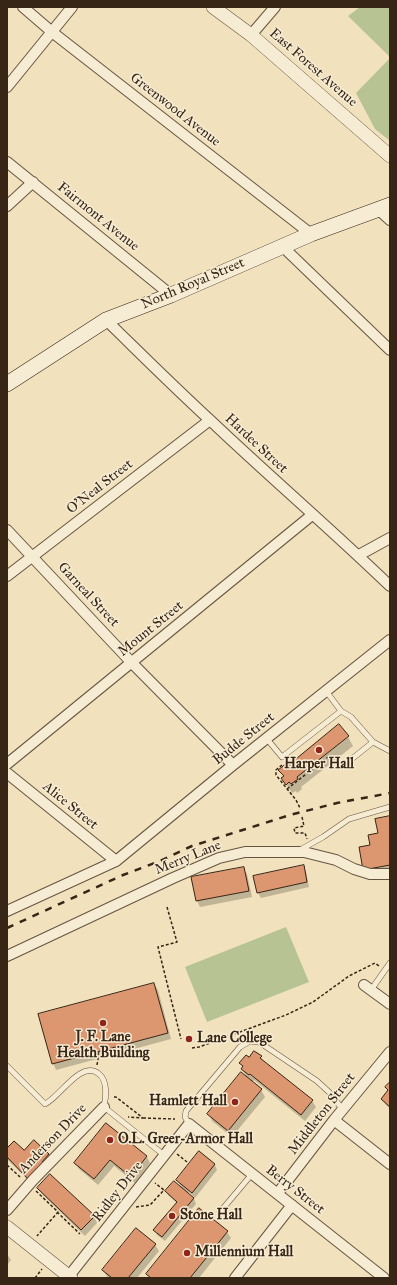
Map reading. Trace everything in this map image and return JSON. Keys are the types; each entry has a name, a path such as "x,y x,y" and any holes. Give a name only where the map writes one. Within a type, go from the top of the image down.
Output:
{"main road":[{"name":"North Royal Street","path":"7,384 106,320 171,295 311,234 384,207"}],"street":[{"name":"Greenwood Avenue","path":"22,7 311,234"},
{"path":"7,87 72,7"},
{"name":"East Forest Avenue","path":"213,7 251,35 390,156"},
{"path":"251,35 275,7"},
{"name":"Fairmont Avenue","path":"7,162 171,295"},
{"path":"7,206 33,182"},
{"path":"384,207 390,220"},
{"path":"282,246 390,350"},
{"name":"Hardee Street","path":"106,320 210,420 390,586"},
{"name":"O'Neal Street","path":"7,576 210,420"},
{"name":"Mount Street","path":"7,764 312,515"},
{"name":"Garneal Street","path":"7,530 132,663 233,765"},
{"path":"359,556 390,538"},
{"name":"Budde Street","path":"7,911 116,861 233,765 390,640"},
{"name":"Alice Street","path":"7,773 116,861"},
{"name":"Merry Lane","path":"7,956 115,904 219,858 245,852 304,852 336,860 354,869 370,874 390,874"},
{"path":"368,987 390,1004"},
{"name":"Middleton Street","path":"278,1193 334,1120 390,1052"},
{"name":"Anderson Drive","path":"7,1210 33,1180 104,1107"},
{"path":"334,1120 390,1164"},
{"name":"Ridley Drive","path":"70,1277 169,1154 189,1124"},
{"name":"Berry Street","path":"189,1124 384,1278"},
{"path":"235,1278 292,1205"},
{"path":"7,1227 38,1255 70,1277"}],"lane":[{"path":"326,691 342,711 351,717 373,742 390,752"},
{"path":"267,739 282,757 342,711"},
{"path":"348,762 373,742"},
{"path":"298,852 349,819 390,807"},
{"path":"368,987 390,963"},
{"path":"189,1124 186,1118 186,1111 240,1047 250,1041 258,1042 317,1081 330,1093 343,1110"},
{"path":"7,1066 45,1104 51,1101 81,1073 91,1071 95,1072 102,1077 107,1092 104,1107 169,1154"},
{"path":"220,1212 252,1174"}],"path":[{"path":"287,789 328,757"},
{"path":"282,765 276,770 275,773 296,800 300,808"},
{"path":"302,817 304,826 294,828 295,834 306,833"},
{"path":"167,907 177,942 158,947 181,1039"},
{"path":"192,1048 200,1047 286,1016 313,1002 350,976 375,962 382,968"},
{"path":"95,1072 98,1052"},
{"path":"114,1097 143,1118"},
{"path":"126,1117 175,1120"},
{"path":"169,1154 186,1162"},
{"path":"7,1165 20,1177"},
{"path":"130,1208 150,1205 164,1190 151,1181"},
{"path":"32,1186 80,1234"},
{"path":"36,1238 58,1211"},
{"path":"35,1278 42,1269"}],"green space":[{"path":"360,7 390,7 390,57 348,16"},
{"path":"390,58 390,141 375,129 356,93"},
{"path":"286,927 309,982 207,1022 185,967"}],"building":[{"name":"Harper Hall","path":"339,724 349,736 297,777 298,779 291,784 289,782 286,785 281,778 284,776 278,770 287,763 288,765"},
{"path":"390,816 390,865 363,870 359,847 370,845 368,835 378,833 375,819"},
{"path":"304,865 307,882 257,893 253,876"},
{"path":"244,867 249,891 196,901 191,877"},
{"name":"J. F. Lane Health Building","path":"154,983 168,1033 52,1064 38,1014"},
{"path":"254,1051 262,1056 260,1058 313,1100 301,1115 250,1074 249,1075 241,1069 243,1066 239,1063 246,1055 249,1057"},
{"name":"Hamlett Hall","path":"241,1072 262,1089 228,1131 207,1114"},
{"path":"390,1082 390,1107 381,1099 388,1090 385,1087"},
{"name":"O.L. Greer-Armor Hall","path":"106,1123 147,1156 131,1177 110,1160 94,1179 74,1163"},
{"path":"34,1140 49,1154 42,1162 44,1163 29,1180 7,1157 7,1148 14,1141 24,1150"},
{"path":"199,1151 215,1164 192,1193 176,1180"},
{"path":"50,1174 95,1216 81,1230 37,1188"},
{"name":"Stone Hall","path":"174,1181 194,1198 162,1237 153,1230 177,1202 165,1191"},
{"name":"Millennium Hall","path":"199,1208 228,1231 190,1278 151,1278 146,1274"},
{"path":"136,1228 156,1244 128,1278 112,1278 102,1270"}],"railway":[{"path":"7,928 123,875 160,861 192,846 290,815 337,803 390,793"}],"place":[{"name":"Harper Hall","path":"319,750"},
{"name":"J. F. Lane Health Building","path":"103,1023"},
{"name":"Lane College","path":"189,1039"},
{"name":"Hamlett Hall","path":"235,1102"},
{"name":"O.L. Greer-Armor Hall","path":"110,1140"},
{"name":"Stone Hall","path":"172,1216"},
{"name":"Millennium Hall","path":"187,1253"}]}
